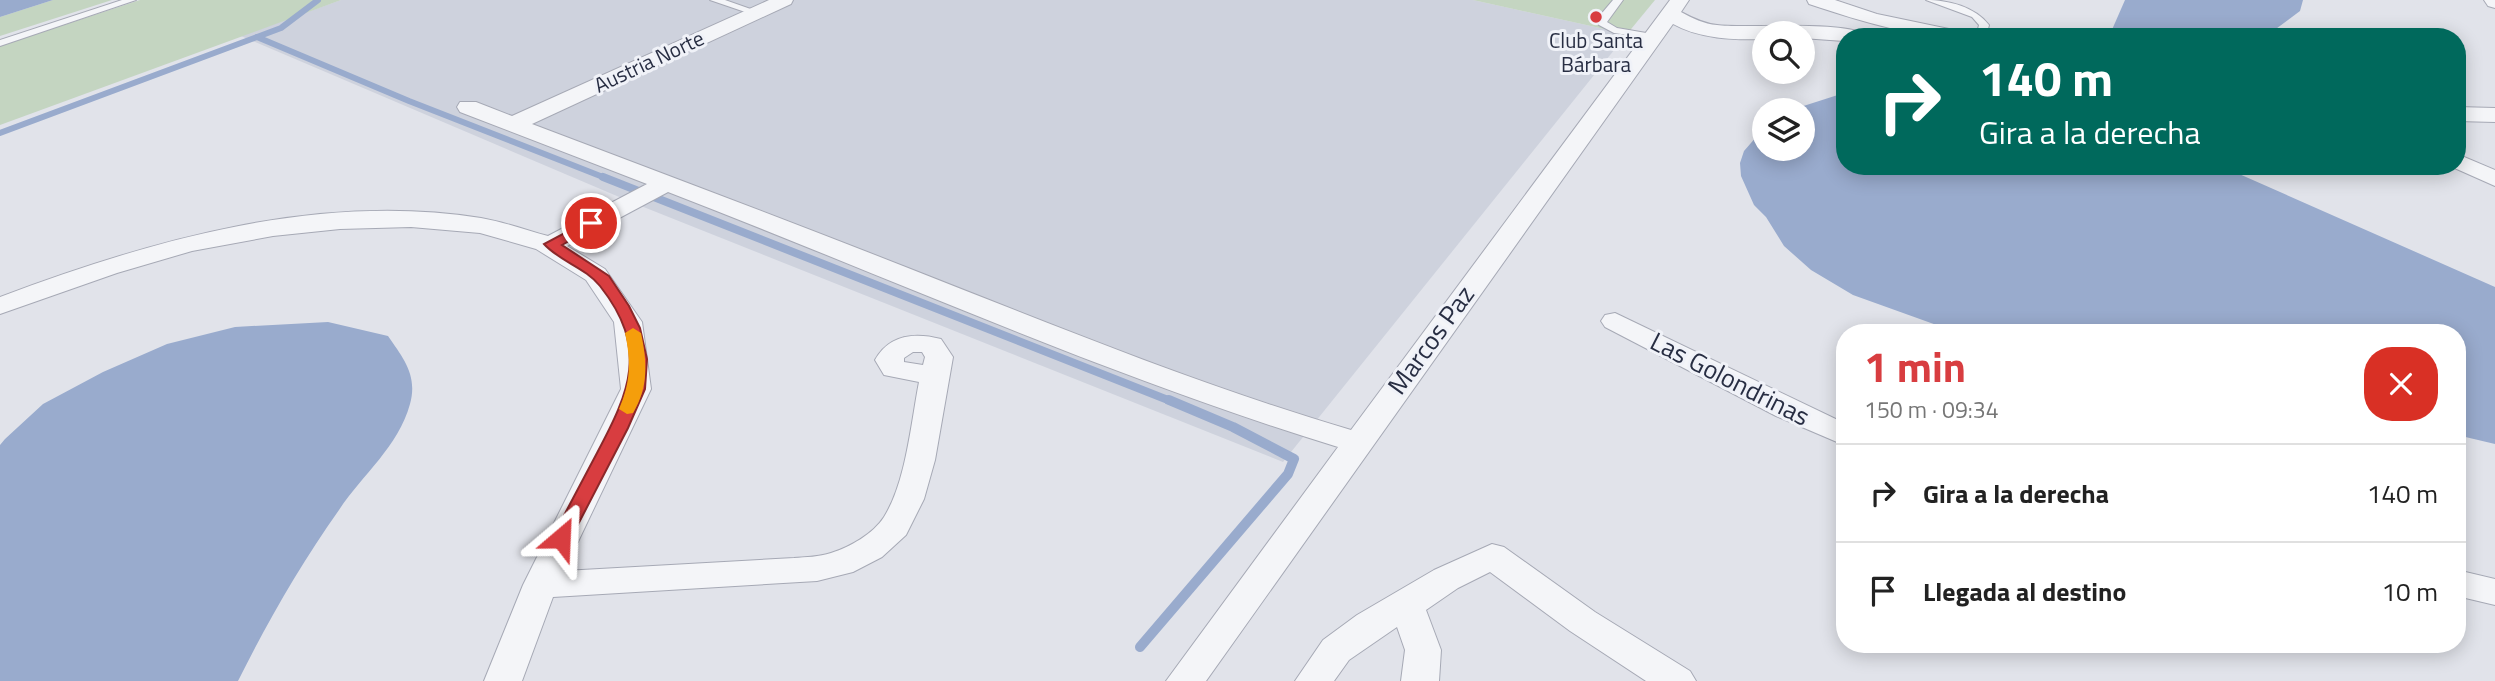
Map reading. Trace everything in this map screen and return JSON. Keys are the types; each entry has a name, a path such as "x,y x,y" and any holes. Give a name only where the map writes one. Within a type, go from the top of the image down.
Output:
{"street":[{"name":"Austria Norte","path":"514,124 784,0"},
{"path":"1797,21 1807,9 1805,0"},
{"path":"1816,0 1873,19 1917,28"},
{"name":"Marcos Paz","path":"1185,681 1356,442 1675,7"},
{"path":"1675,7 1692,27 1723,34"},
{"path":"1815,32 1836,34"},
{"path":"1652,41 1752,33"},
{"path":"2476,114 2495,94"},
{"path":"468,107 514,124 654,190 1276,419 1356,442"},
{"path":"2466,167 2495,178"},
{"path":"552,244 654,190"},
{"path":"0,306 156,253 216,238 306,224 390,218 466,224 552,244 603,280 632,328 639,359 636,389 540,584 503,681"},
{"name":"Las Golondrinas","path":"1615,321 1836,431"},
{"path":"540,584 794,571 831,566 862,554 881,541 899,520 913,479 934,376"},
{"path":"1314,681 1336,650 1370,625 1446,579 1492,556 1574,618 1678,681"},
{"path":"2466,585 2495,592"},
{"path":"1407,605 1423,650 1420,681"}],"lane":[{"path":"0,43 131,0"},
{"path":"715,0 757,13"},
{"path":"1618,0 1602,19 1602,23 1614,30 1652,41"},
{"path":"1931,0 1975,15 1984,25 1983,28"}],"shaded area":[{"path":"341,0 1473,0 1627,34 1283,462 631,202 241,36"}],"green space":[{"path":"53,0 112,0 0,36 0,17"},
{"path":"140,0 341,0 0,125 0,46"},
{"name":"Club Santa Bárbara","path":"1473,0 1655,0 1627,34"}],"water":[{"path":"0,0 53,0 0,17"},
{"path":"2125,0 2303,0 2300,11 2277,28 2113,28"},
{"path":"1836,96 1836,175 2241,175 2495,287 2495,444 2466,437 2466,324 1934,324 1853,295 1811,270 1784,246 1766,217 1754,205 1741,176 1740,163 1744,151 1752,142 1752,161 1815,161 1815,102"},
{"path":"328,322 388,336 411,376 410,404 389,447 348,497 298,572 238,681 0,681 0,445 5,439 43,404 103,372 167,344 235,327"}],"waterway":[{"path":"0,133 281,28 318,0"},
{"path":"257,37 409,101 608,179"},
{"path":"603,177 1173,402"},
{"path":"1140,647 1288,474 1294,459 1233,427 1169,400"}],"slow traffic":[{"path":"627,409 636,389 639,359 633,333"}],"place":[{"name":"Club Santa Bárbara","path":"1596,17"}],"route":[{"path":"561,538 619,428 636,389 639,359 632,328 603,280 552,244 591,223"}]}
